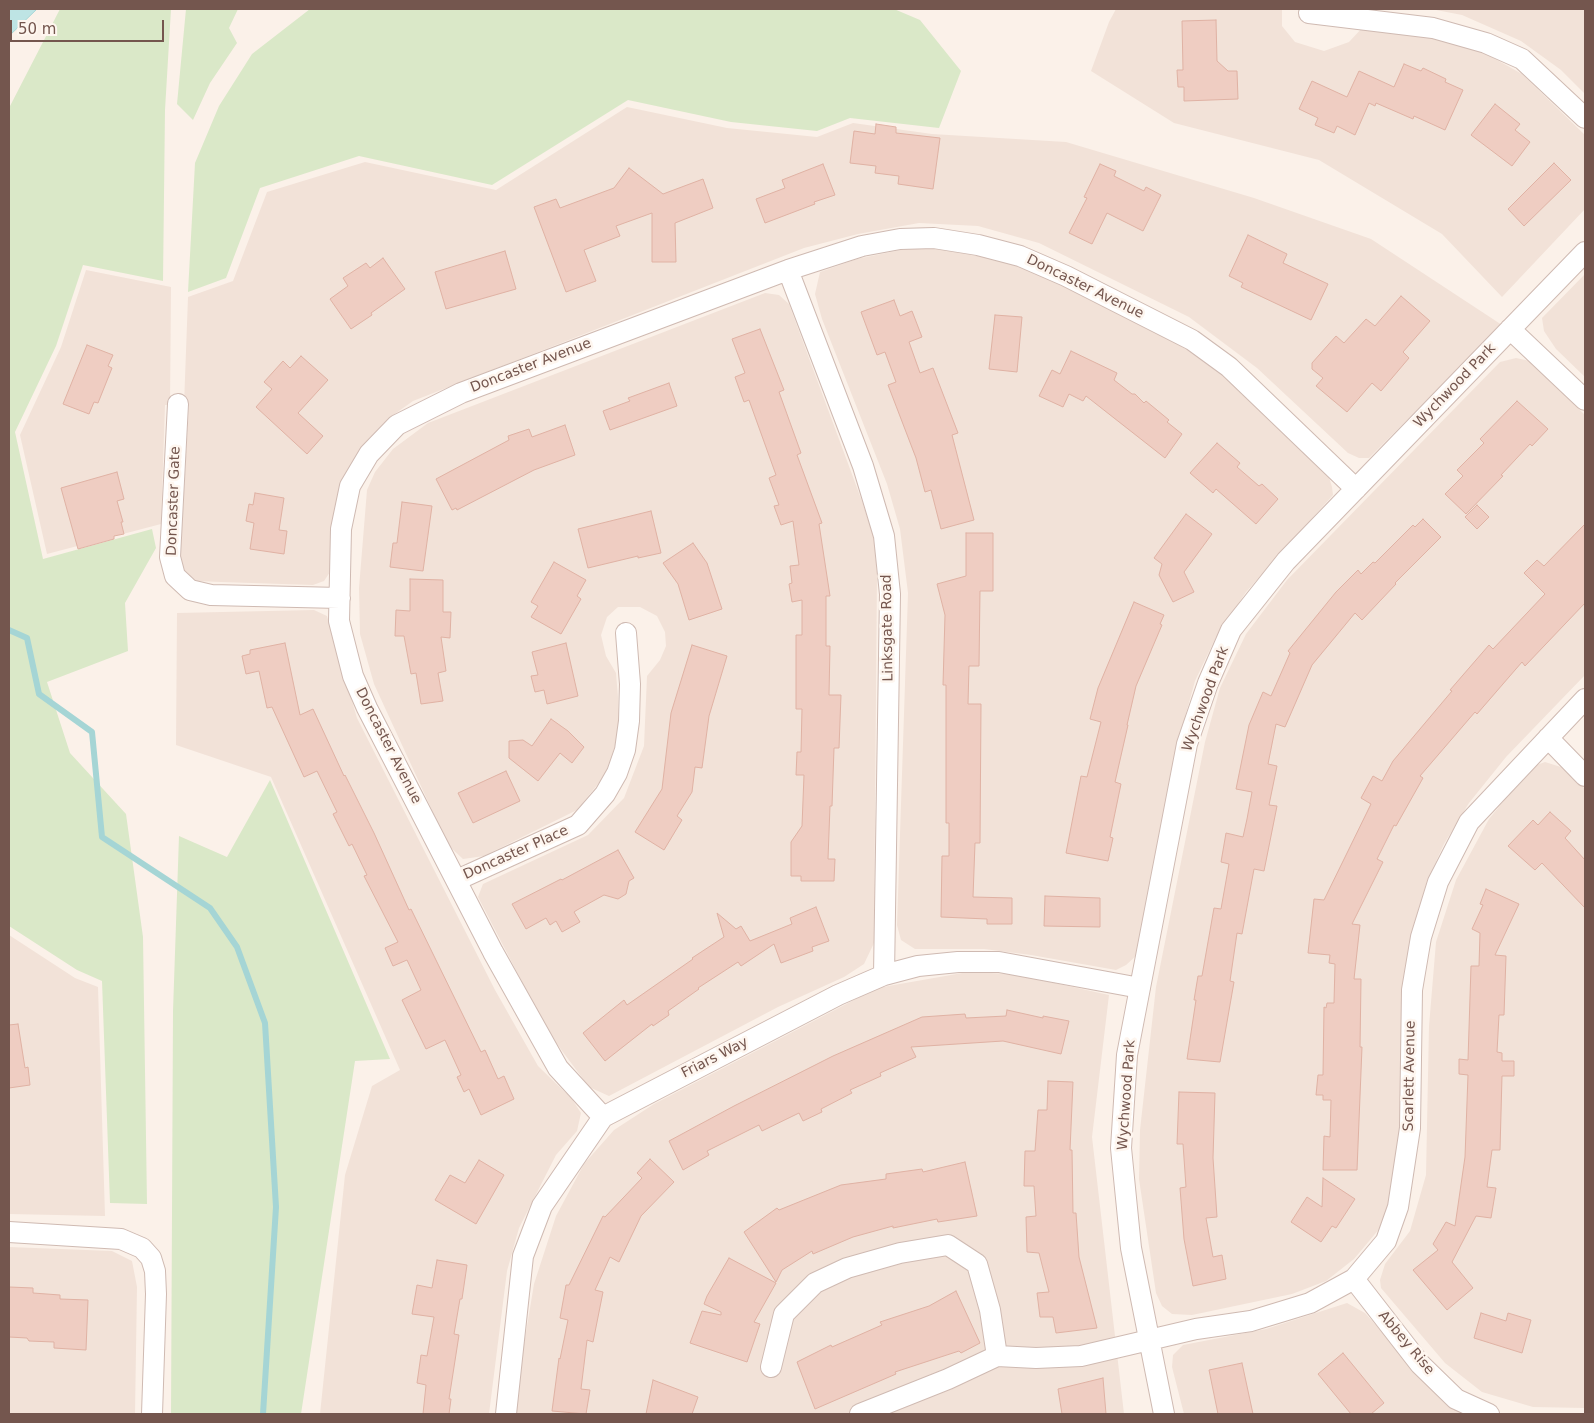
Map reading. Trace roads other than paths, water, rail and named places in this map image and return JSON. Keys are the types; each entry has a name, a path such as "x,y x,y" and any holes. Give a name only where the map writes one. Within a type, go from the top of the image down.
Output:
{"street":[{"path":"1309,12 1433,28 1486,43 1522,59 1585,118"},
{"name":"Doncaster Avenue","path":"603,1117 558,1068 493,952 367,708 353,676 339,621 341,529 350,486 369,454 397,424 460,393 788,270 862,246 900,239 943,239 978,244 1020,256 1066,276 1192,340 1229,367 1356,489"},
{"name":"Wychwood Park","path":"1164,1414 1131,1248 1121,1148 1127,1055 1187,744 1208,683 1232,630 1286,561 1585,252"},
{"name":"Linksgate Road","path":"788,270 863,466 884,536 890,594 884,975"},
{"path":"1510,329 1585,400"},
{"name":"Doncaster Gate","path":"178,404 170,557 175,576 190,590 211,595 340,598"},
{"name":"Doncaster Place","path":"457,880 578,825 605,794 625,750 629,721 630,684 626,633"},
{"name":"Scarlett Avenue","path":"1149,1339 1196,1329 1251,1322 1310,1303 1354,1279 1386,1241 1398,1207 1410,1128 1412,990 1421,937 1438,882 1469,822 1585,699"},
{"path":"1548,738 1585,776"},
{"name":"Friars Way","path":"506,1414 523,1256 542,1206 603,1117 838,995 884,975 918,966 958,962 1000,962 1140,988"},
{"path":"9,1232 121,1239 142,1248 151,1258 155,1271 152,1414"},
{"path":"772,1367 784,1314 815,1282 856,1266 900,1254 948,1245 977,1264 990,1310 997,1356"},
{"name":"Abbey Rise","path":"1354,1279 1420,1364 1456,1399 1489,1414"},
{"path":"860,1414 997,1356 1036,1358 1081,1356 1149,1339"}],"water":[{"path":"9,9 37,9 9,36"}],"waterway":[{"path":"9,630 27,638 39,694 92,732 102,837 210,908 237,947 265,1023 276,1207 263,1414"}]}
